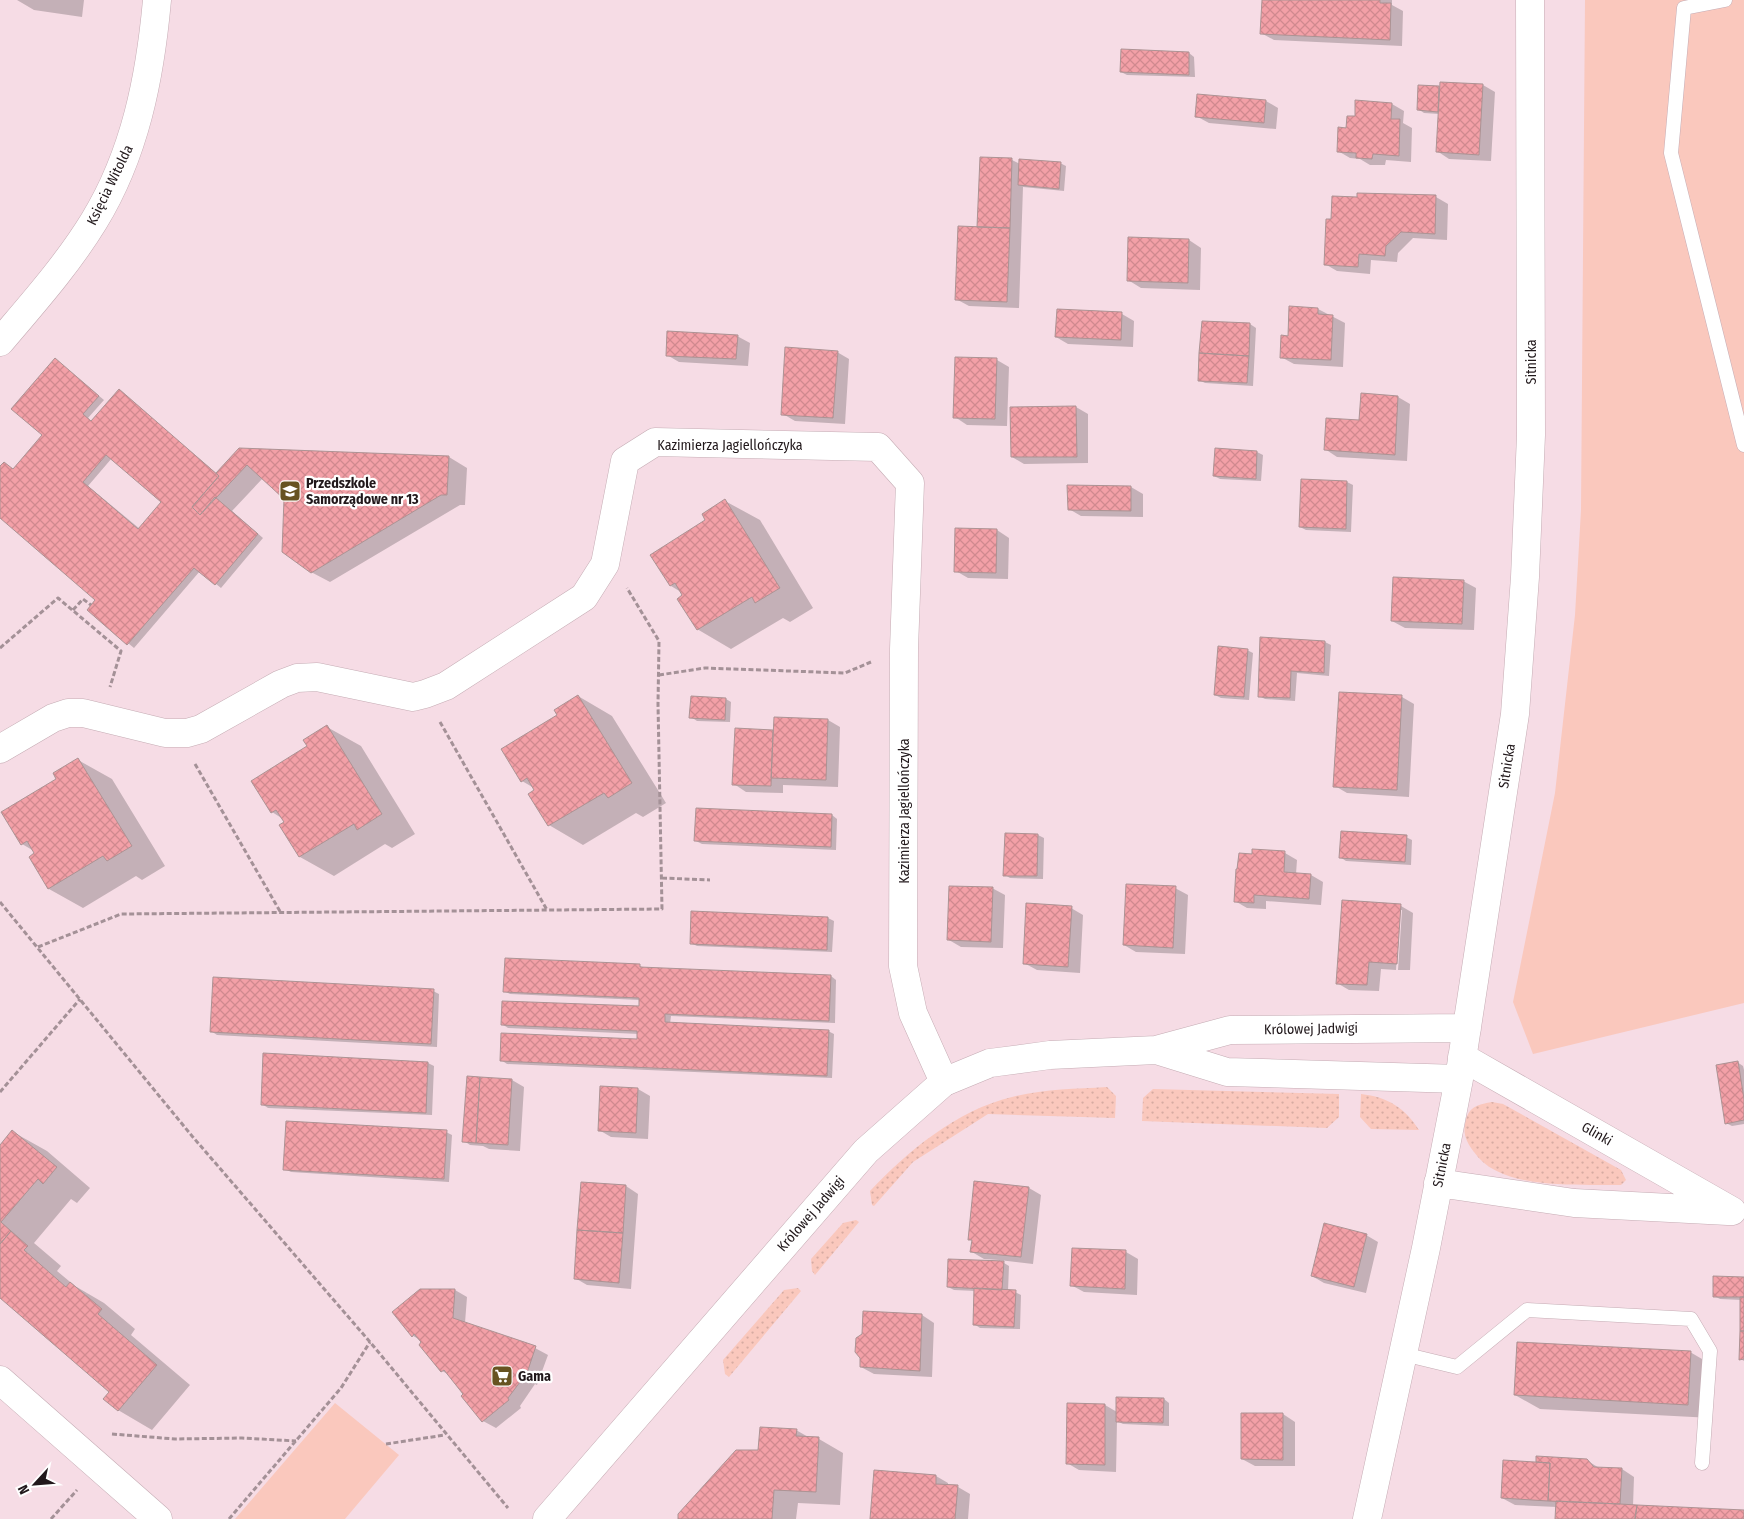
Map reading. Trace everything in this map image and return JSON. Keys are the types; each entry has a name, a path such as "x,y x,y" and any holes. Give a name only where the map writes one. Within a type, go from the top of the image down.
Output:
{"street":[{"name":"Księcia Witolda","path":"0,342 66,262 94,221 114,184 133,137 146,86 158,0"},
{"name":"Sitnicka","path":"1367,1519 1426,1248 1461,1068 1515,714 1525,577 1531,435 1530,0"},
{"name":"Kazimierza Jagiellończyka","path":"0,749 52,718 68,713 83,714 165,733 187,733 201,729 281,684 297,678 317,677 413,697 425,694 446,686 584,596 605,564 625,461 655,442 878,447 910,483 904,649 903,966 913,1013 944,1082"},
{"name":"Królowej Jadwigi","path":"547,1519 866,1151 944,1082 990,1063 1050,1055 1156,1050 1230,1030 1468,1028"},
{"name":"Królowej Jadwigi","path":"1156,1050 1227,1072 1461,1068"},
{"name":"Glinki","path":"1461,1068 1738,1211"},
{"name":"Glinki","path":"1438,1183 1574,1203 1738,1211"},
{"path":"0,1380 158,1519"}],"lane":[{"path":"1725,0 1684,8 1671,153 1744,445"},
{"path":"1403,1354 1457,1367 1526,1310 1691,1319 1710,1352 1702,1463"}],"path":[{"path":"38,948 122,914 662,909 658,704 660,641 620,576 605,564"},
{"path":"0,648 58,598 121,652 100,718"},
{"path":"72,610 83,598 91,605"},
{"path":"659,675 705,668 844,673 904,649"},
{"path":"425,694 548,910"},
{"path":"178,734 281,914"},
{"path":"662,878 710,880"},
{"path":"0,902 192,1136 370,1342 508,1508"},
{"path":"0,1092 80,999"},
{"path":"229,1519 341,1388 370,1342"},
{"path":"108,1438 113,1433 175,1439 242,1438 296,1440"},
{"path":"386,1444 446,1435"}],"shaded area":[{"path":"1585,0 1744,0 1744,1003 1533,1054 1513,1002 1555,793 1575,615 1581,510"},
{"path":"1107,1087 1116,1096 1115,1118 988,1114 913,1162 874,1206 872,1205 870,1191 900,1161 935,1134 972,1112 992,1103 1024,1094"},
{"path":"1153,1089 1339,1094 1339,1117 1327,1128 1142,1121 1143,1098"},
{"path":"1361,1094 1379,1098 1395,1105 1414,1122 1419,1130 1371,1129 1360,1117"},
{"path":"1492,1102 1503,1104 1621,1170 1626,1180 1621,1185 1541,1183 1502,1173 1486,1165 1469,1145 1465,1135 1465,1128 1466,1118 1471,1110 1481,1104"},
{"path":"856,1220 859,1222 815,1275 812,1271 811,1259 843,1223"},
{"path":"798,1288 801,1291 729,1377 725,1374 723,1360 784,1290"},
{"path":"335,1403 399,1455 345,1519 235,1519"}],"building":[{"path":"1262,0 1380,0 1380,3 1391,3 1390,40 1260,34"},
{"path":"1121,49 1189,52 1189,75 1120,72"},
{"path":"1440,82 1483,84 1479,155 1436,152"},
{"path":"1418,85 1439,86 1438,112 1417,110"},
{"path":"1197,94 1266,100 1264,123 1195,117"},
{"path":"1355,100 1392,103 1391,119 1400,119 1399,156 1373,154 1372,159 1356,158 1356,153 1337,152 1338,127 1346,128 1347,116 1355,116"},
{"path":"980,157 1012,158 1010,228 977,227"},
{"path":"1019,159 1061,162 1059,189 1018,185"},
{"path":"1357,193 1436,195 1435,234 1401,232 1386,246 1385,256 1359,254 1358,267 1324,265 1326,219 1331,219 1332,196 1357,197"},
{"path":"958,226 1010,228 1007,302 955,300"},
{"path":"1128,237 1189,239 1188,283 1127,281"},
{"path":"1289,306 1318,308 1318,314 1333,315 1331,360 1280,358 1281,335 1288,336"},
{"path":"1057,309 1122,312 1121,340 1055,337"},
{"path":"1202,321 1250,323 1249,356 1199,353"},
{"path":"667,331 738,335 736,359 666,356"},
{"path":"785,347 838,351 833,418 781,415"},
{"path":"1199,353 1249,356 1247,383 1198,381"},
{"path":"955,357 997,358 995,419 953,418"},
{"path":"55,358 99,396 83,414 91,421 119,389 219,476 192,507 200,515 215,497 258,534 215,585 194,568 127,645 87,610 95,600 0,518 0,466 4,462 13,469 42,435 11,409","holes":["106,455 161,502 138,529 83,482"]},
{"path":"1361,393 1398,396 1395,455 1324,450 1326,418 1359,420"},
{"path":"1076,406 1077,457 1011,457 1010,407"},
{"path":"239,448 449,456 447,495 441,495 311,573 282,552 284,499 247,465 200,515 192,507 219,476 216,473"},
{"path":"1215,448 1257,451 1256,479 1213,476"},
{"path":"1301,479 1347,481 1346,529 1299,527"},
{"path":"1067,485 1131,486 1131,511 1068,510"},
{"path":"725,499 780,588 755,603 752,597 697,630 677,599 682,595 675,583 670,586 650,555 705,520 702,514"},
{"path":"955,528 997,529 996,573 954,572"},
{"path":"1393,577 1464,580 1462,624 1391,621"},
{"path":"1260,637 1325,641 1324,673 1291,671 1290,698 1258,697"},
{"path":"1218,646 1248,649 1244,697 1214,695"},
{"path":"1339,692 1402,695 1397,790 1333,787"},
{"path":"578,695 632,783 608,798 604,793 548,826 528,794 534,790 527,778 521,782 501,749 557,715 554,710"},
{"path":"691,696 726,698 725,720 689,718"},
{"path":"774,717 828,719 826,780 771,778"},
{"path":"327,725 382,814 357,830 354,824 299,857 279,825 284,822 276,810 271,813 251,781 307,746 303,740"},
{"path":"735,728 773,730 771,786 732,785"},
{"path":"78,758 132,846 107,861 103,856 48,889 29,857 34,853 27,841 21,845 1,812 56,779 53,773"},
{"path":"696,808 832,814 831,847 694,841"},
{"path":"1341,831 1407,835 1405,862 1339,858"},
{"path":"1005,833 1038,834 1037,876 1003,876"},
{"path":"1252,849 1285,851 1284,872 1311,874 1309,899 1254,895 1254,903 1234,902 1239,853 1252,854"},
{"path":"1126,884 1176,886 1173,948 1123,945"},
{"path":"949,886 993,887 991,942 947,940"},
{"path":"1342,900 1401,904 1397,964 1369,962 1367,985 1336,984"},
{"path":"1026,903 1072,906 1068,967 1023,964"},
{"path":"691,911 828,917 827,950 690,944"},
{"path":"505,958 640,964 640,967 831,975 829,1021 665,1014 665,1022 829,1030 827,1076 500,1061 501,1033 637,1039 637,1031 501,1025 502,1001 639,1006 639,998 503,992"},
{"path":"213,977 434,989 431,1044 210,1032"},
{"path":"263,1053 428,1062 426,1113 261,1105"},
{"path":"1738,1061 1744,1099 1744,1120 1725,1124 1716,1065"},
{"path":"467,1076 480,1077 476,1143 462,1142"},
{"path":"480,1077 512,1079 508,1145 476,1143"},
{"path":"600,1086 638,1088 636,1133 598,1131"},
{"path":"286,1121 447,1130 444,1179 283,1170"},
{"path":"12,1130 57,1167 43,1184 38,1179 1,1222 11,1231 0,1244 0,1145"},
{"path":"974,1181 1029,1187 1021,1257 970,1252 972,1240 968,1240"},
{"path":"581,1182 626,1185 623,1233 577,1230"},
{"path":"1324,1223 1367,1234 1354,1287 1311,1276"},
{"path":"577,1230 623,1233 619,1283 574,1279"},
{"path":"11,1231 28,1246 24,1250 66,1287 70,1282 102,1309 98,1314 157,1365 118,1411 103,1399 109,1392 0,1298 0,1244"},
{"path":"1072,1248 1126,1250 1125,1289 1070,1286"},
{"path":"948,1259 1004,1261 1002,1290 947,1287"},
{"path":"1713,1276 1744,1277 1744,1297 1713,1297"},
{"path":"974,1288 1016,1290 1014,1327 973,1325"},
{"path":"420,1289 455,1289 453,1318 536,1346 525,1379 523,1378 508,1398 509,1400 482,1422 461,1396 463,1394 444,1370 441,1372 419,1345 421,1342 414,1334 412,1337 392,1312"},
{"path":"1740,1297 1744,1297 1744,1331 1740,1331"},
{"path":"863,1311 922,1314 920,1371 860,1367 860,1358 855,1352 856,1338 862,1334"},
{"path":"1740,1331 1744,1331 1744,1359 1739,1360"},
{"path":"1517,1342 1691,1351 1688,1405 1514,1395"},
{"path":"1116,1397 1164,1398 1163,1423 1116,1422"},
{"path":"1067,1403 1105,1404 1105,1465 1066,1464"},
{"path":"1241,1413 1283,1413 1283,1460 1241,1459"},
{"path":"760,1427 797,1429 796,1436 819,1437 816,1492 774,1490 772,1519 678,1519 678,1514 736,1450 758,1450"},
{"path":"1536,1456 1587,1459 1594,1467 1622,1468 1620,1504 1548,1501 1550,1463 1536,1462"},
{"path":"1503,1460 1550,1463 1548,1501 1501,1498"},
{"path":"874,1470 936,1475 936,1484 958,1485 955,1519 870,1519"},
{"path":"1556,1501 1637,1505 1635,1519 1555,1519"},
{"path":"1637,1505 1744,1510 1744,1519 1635,1519"}],"place":[{"name":"Przedszkole Samorządowe nr 13","path":"290,491"},
{"name":"Gama","path":"502,1376"}]}
